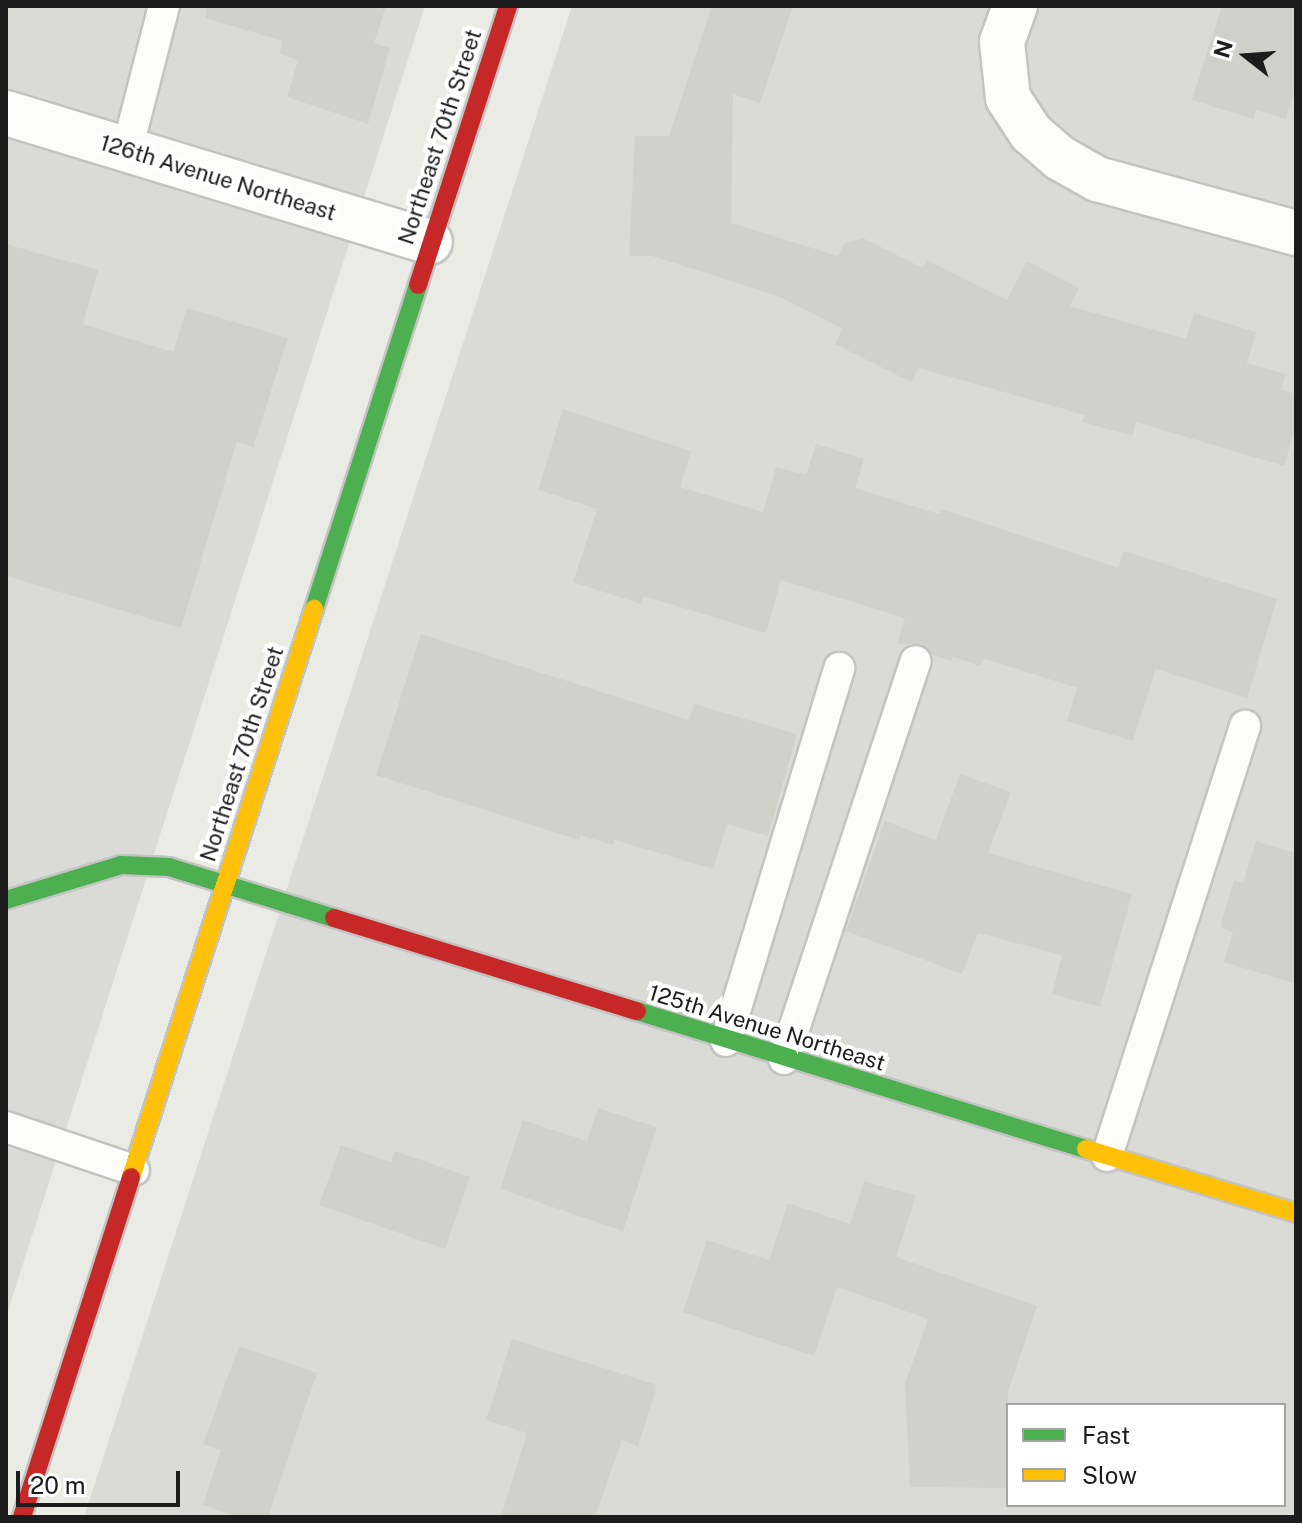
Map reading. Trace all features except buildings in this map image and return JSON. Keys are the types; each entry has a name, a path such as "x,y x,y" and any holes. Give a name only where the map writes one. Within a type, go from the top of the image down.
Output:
{"main road":[{"name":"Northeast 70th Street","path":"22,1517 508,6"},
{"name":"125th Avenue Northeast","path":"6,900 121,865 169,867 784,1059 1296,1213"}],"street":[{"path":"1015,6 1002,42 1008,98 1031,133 1060,158 1097,179 1296,233"},
{"name":"126th Avenue Northeast","path":"6,113 430,242"}],"lane":[{"path":"127,150 164,6"},
{"path":"784,1059 916,661"},
{"path":"726,1041 839,668"},
{"path":"1107,1156 1245,726"},
{"path":"6,1127 134,1170"}],"shaded area":[{"path":"6,6 425,6 6,1317"},
{"path":"572,6 1296,6 1296,1517 84,1517"}],"traffic: fast":[{"path":"314,609 418,285"},
{"path":"6,900 121,865 169,867 334,918"},
{"path":"637,1011 1086,1149"}],"traffic: slow":[{"path":"131,1177 314,609"},
{"path":"1086,1149 1296,1213"}],"traffic: jam":[{"path":"418,285 508,6"},
{"path":"334,918 637,1011"},
{"path":"22,1517 131,1177"}]}
